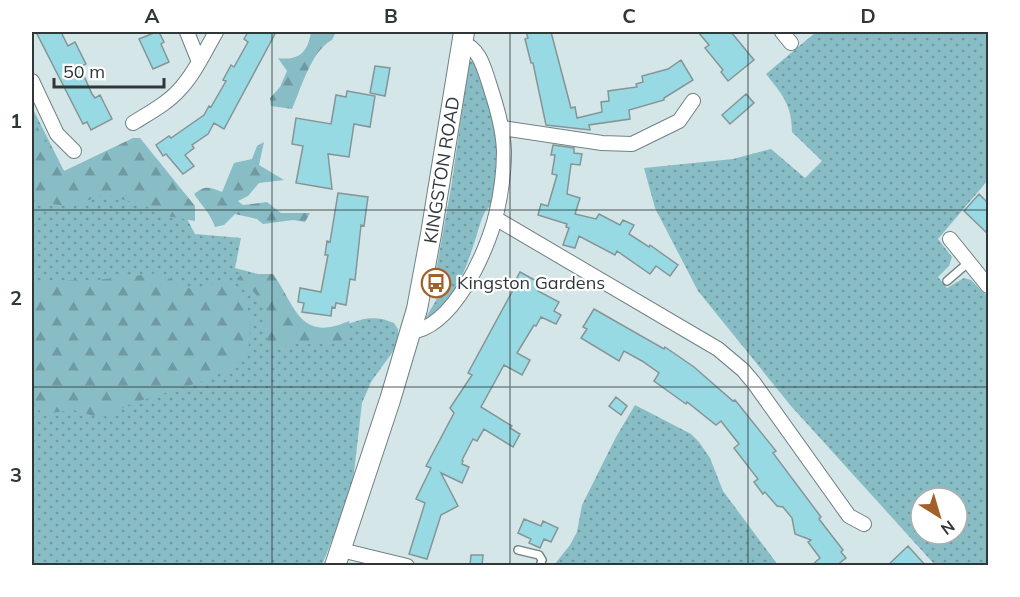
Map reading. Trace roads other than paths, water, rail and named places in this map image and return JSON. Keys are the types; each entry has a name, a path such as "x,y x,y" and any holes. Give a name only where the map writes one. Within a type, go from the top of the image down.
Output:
{"main road":[{"name":"KINGSTON ROAD","path":"338,558 410,332 429,246 463,37"}],"street":[{"path":"187,32 199,62"},
{"path":"134,123 175,94 199,62 216,32"},
{"path":"782,32 791,43"},
{"name":"KINGSTON ROAD","path":"410,332 422,331 429,326 467,284 495,218 503,172 502,128 480,59 463,37"},
{"path":"32,81 57,134 74,152"},
{"path":"502,128 602,143 632,144 680,121 693,101"},
{"path":"495,218 718,349 743,370 849,516 864,524"},
{"path":"950,239 988,286"},
{"path":"338,558 407,566"}],"lane":[{"path":"947,280 969,262"},
{"path":"518,550 539,555 542,560 540,566"}],"place":[{"name":"Kingston Gardens","path":"436,283"}]}
